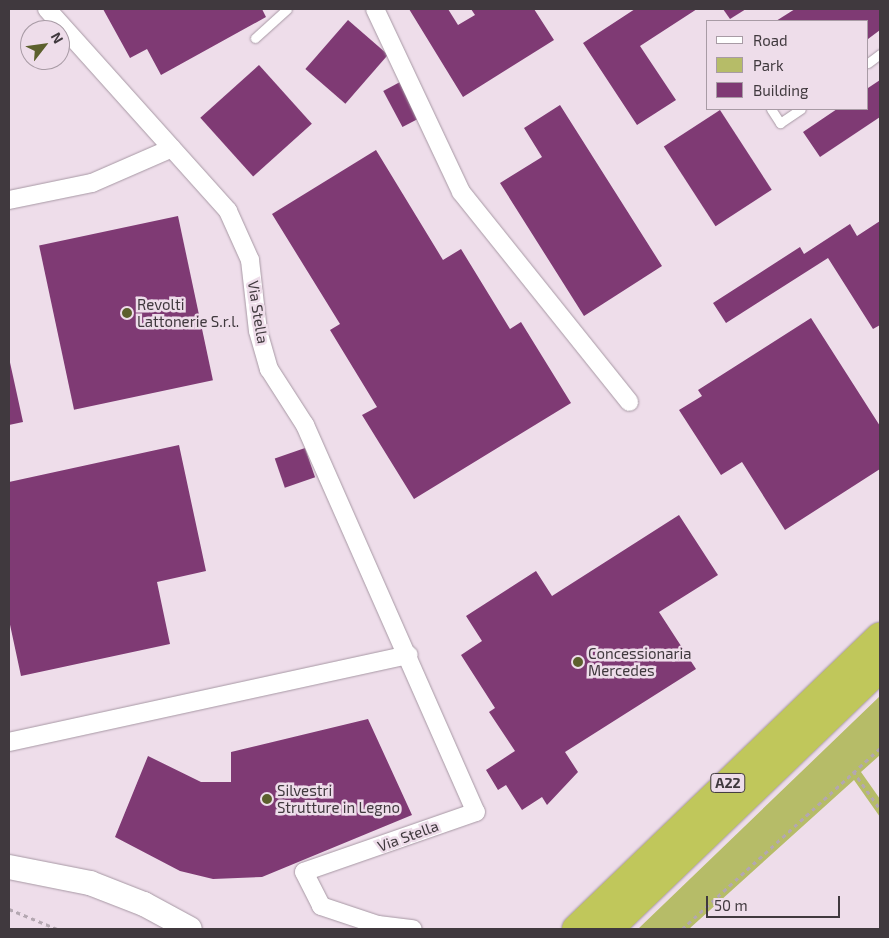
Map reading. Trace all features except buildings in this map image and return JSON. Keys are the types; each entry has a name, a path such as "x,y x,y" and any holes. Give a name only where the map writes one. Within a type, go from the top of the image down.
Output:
{"highway":[{"name":"A22","path":"576,929 880,636"},
{"name":"A22","path":"609,929 880,668"}],"main road":[{"path":"9,867 90,883 144,904 190,929"}],"street":[{"name":"Via Stella","path":"47,9 228,211 250,260 258,332 269,370 305,425 409,655 476,812 304,872 321,906 378,924 413,929"},
{"path":"375,9 461,192 629,402"},
{"path":"9,200 92,183 172,148"},
{"path":"9,742 409,655"}],"lane":[{"path":"255,38 287,9"},
{"path":"869,62 880,54"},
{"path":"772,110 780,123 800,110"}],"path":[{"path":"682,929 880,748"},
{"path":"854,771 880,809"},
{"path":"9,909 56,929"}],"green space":[{"path":"880,696 880,755 861,772 880,799 880,817 854,780 689,929 638,929"}],"place":[{"name":"Revolti Lattonerie S.r.l.","path":"127,313"},
{"name":"Concessionaria Mercedes","path":"578,662"},
{"name":"Silvestri Strutture in Legno","path":"267,799"}]}
